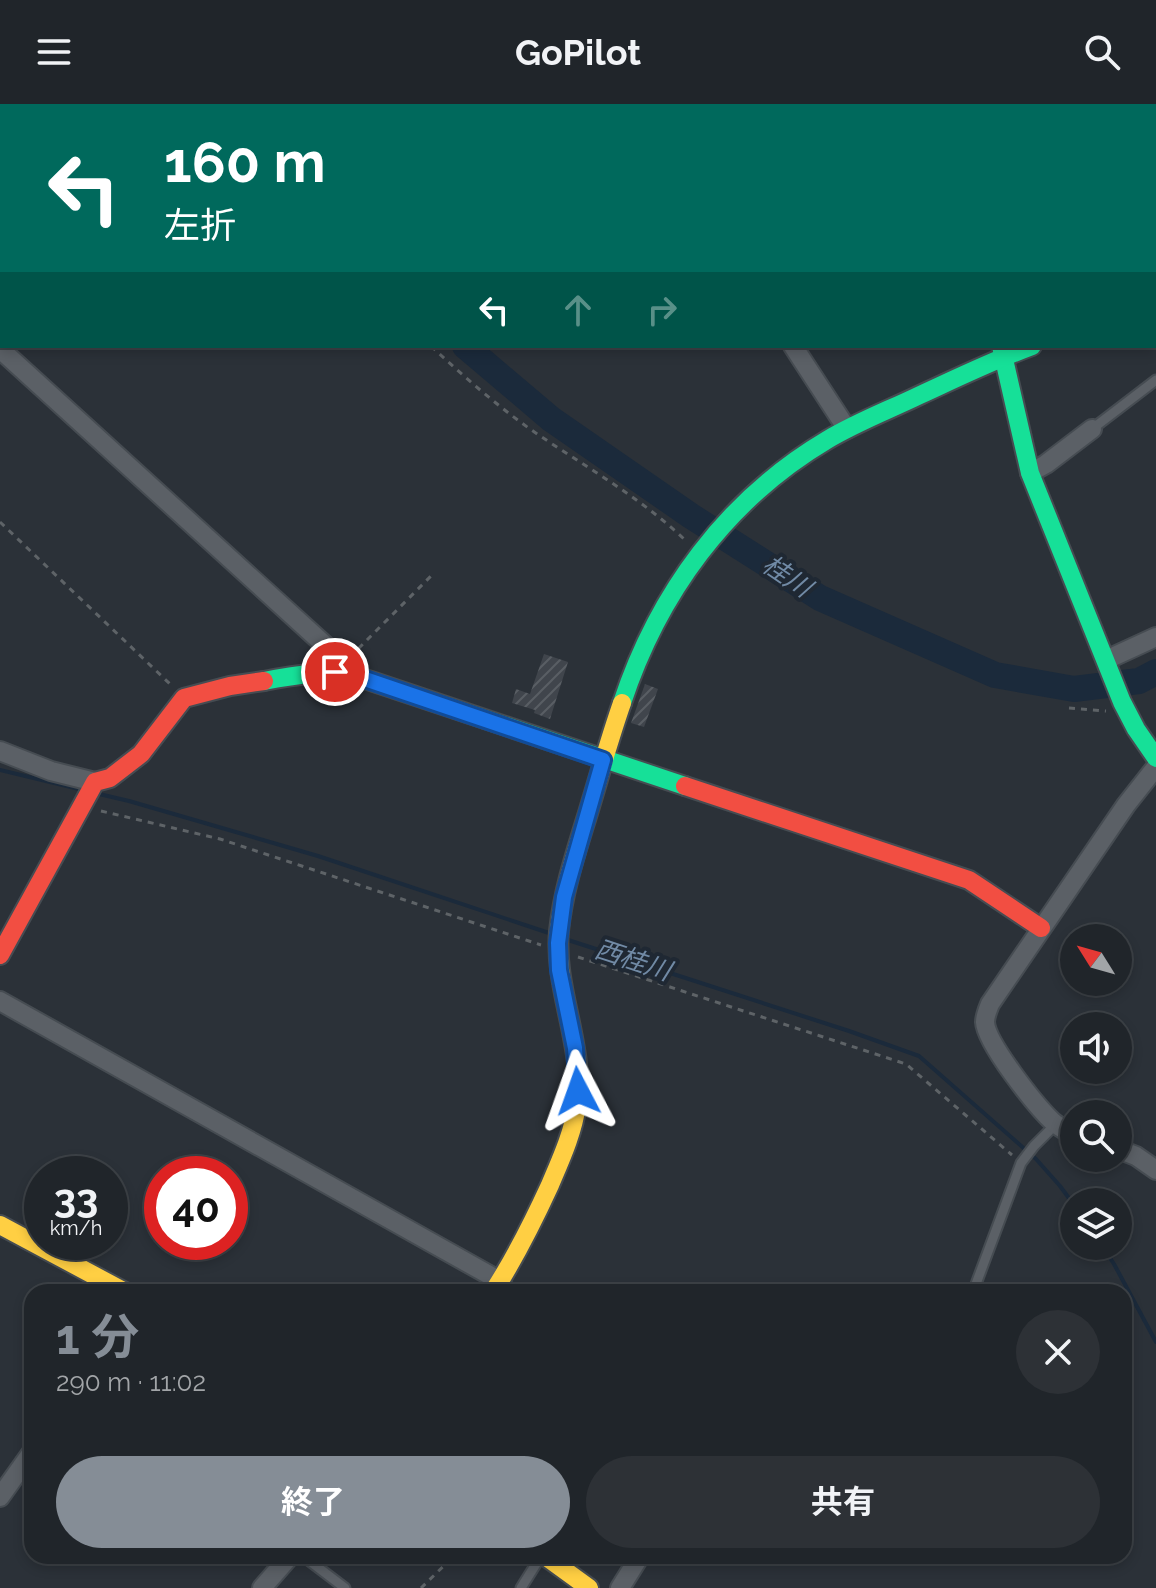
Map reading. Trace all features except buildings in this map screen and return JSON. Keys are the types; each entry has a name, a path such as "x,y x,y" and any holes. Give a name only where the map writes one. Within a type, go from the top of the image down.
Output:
{"street":[{"path":"794,348 847,429"},
{"path":"0,349 328,648 336,660 335,672"},
{"path":"498,1284 527,1236 557,1170 578,1103 577,1064 560,981 558,941 564,897 621,702 650,632 673,590 702,549 734,514 793,463 832,437 1002,351 1030,473 1124,704 1136,729 1156,758"},
{"path":"1030,473 1092,429"},
{"path":"1107,663 1156,637"},
{"path":"0,955 89,793 141,754 184,698 230,686 335,672 356,676 969,880 1041,928"},
{"path":"0,751 51,771 89,793"},
{"path":"1060,1127 1044,1112 993,1045 985,1023 990,1004 1126,805 1156,767"},
{"path":"0,1001 491,1284"},
{"path":"1132,1154 1156,1170"},
{"path":"0,1225 110,1284"},
{"path":"0,1497 24,1463"},
{"path":"262,1588 283,1564"},
{"path":"554,1564 589,1588"},
{"path":"620,1588 635,1564"}],"lane":[{"path":"1092,429 1156,380"},
{"path":"976,1284 1022,1160 1056,1124"},
{"path":"314,1564 345,1588"},
{"path":"521,1588 538,1564"}],"path":[{"path":"433,348 528,427 659,515 687,542 702,549"},
{"path":"0,522 184,698"},
{"path":"335,672 432,575"},
{"path":"1069,708 1110,711 1124,704"},
{"path":"89,793 220,839 558,941 906,1064 1022,1160"},
{"path":"421,1588 446,1564"}],"waterway":[{"name":"桂川","path":"467,348 551,419 691,516 820,598 995,675 1074,689 1139,681 1156,672"},
{"name":"西桂川","path":"0,770 79,789"},
{"name":"西桂川","path":"99,794 318,856 549,933"},
{"name":"西桂川","path":"565,939 919,1056 1036,1159 1061,1188"},
{"name":"西桂川","path":"1111,1260 1125,1284"},
{"name":"西桂川","path":"1132,1297 1156,1342"}],"traffic: fast":[{"path":"1001,348 1030,473 1122,702 1156,758"},
{"path":"622,703 655,624 676,588 700,553 757,491 791,464 838,434 1027,348"},
{"path":"264,681 321,673 356,676 685,786"}],"traffic: slow":[{"path":"498,1284 544,1199 575,1115 577,1063 559,964 559,931 570,872 622,703"},
{"path":"0,1225 110,1284"},
{"path":"556,1564 589,1588"}],"traffic: jam":[{"path":"0,955 95,782 110,778 141,754 184,698 264,681"},
{"path":"685,786 969,880 1041,928"}],"route":[{"path":"335,672 356,676 603,760 564,897 558,943 559,970 575,1048 578,1091"}]}
